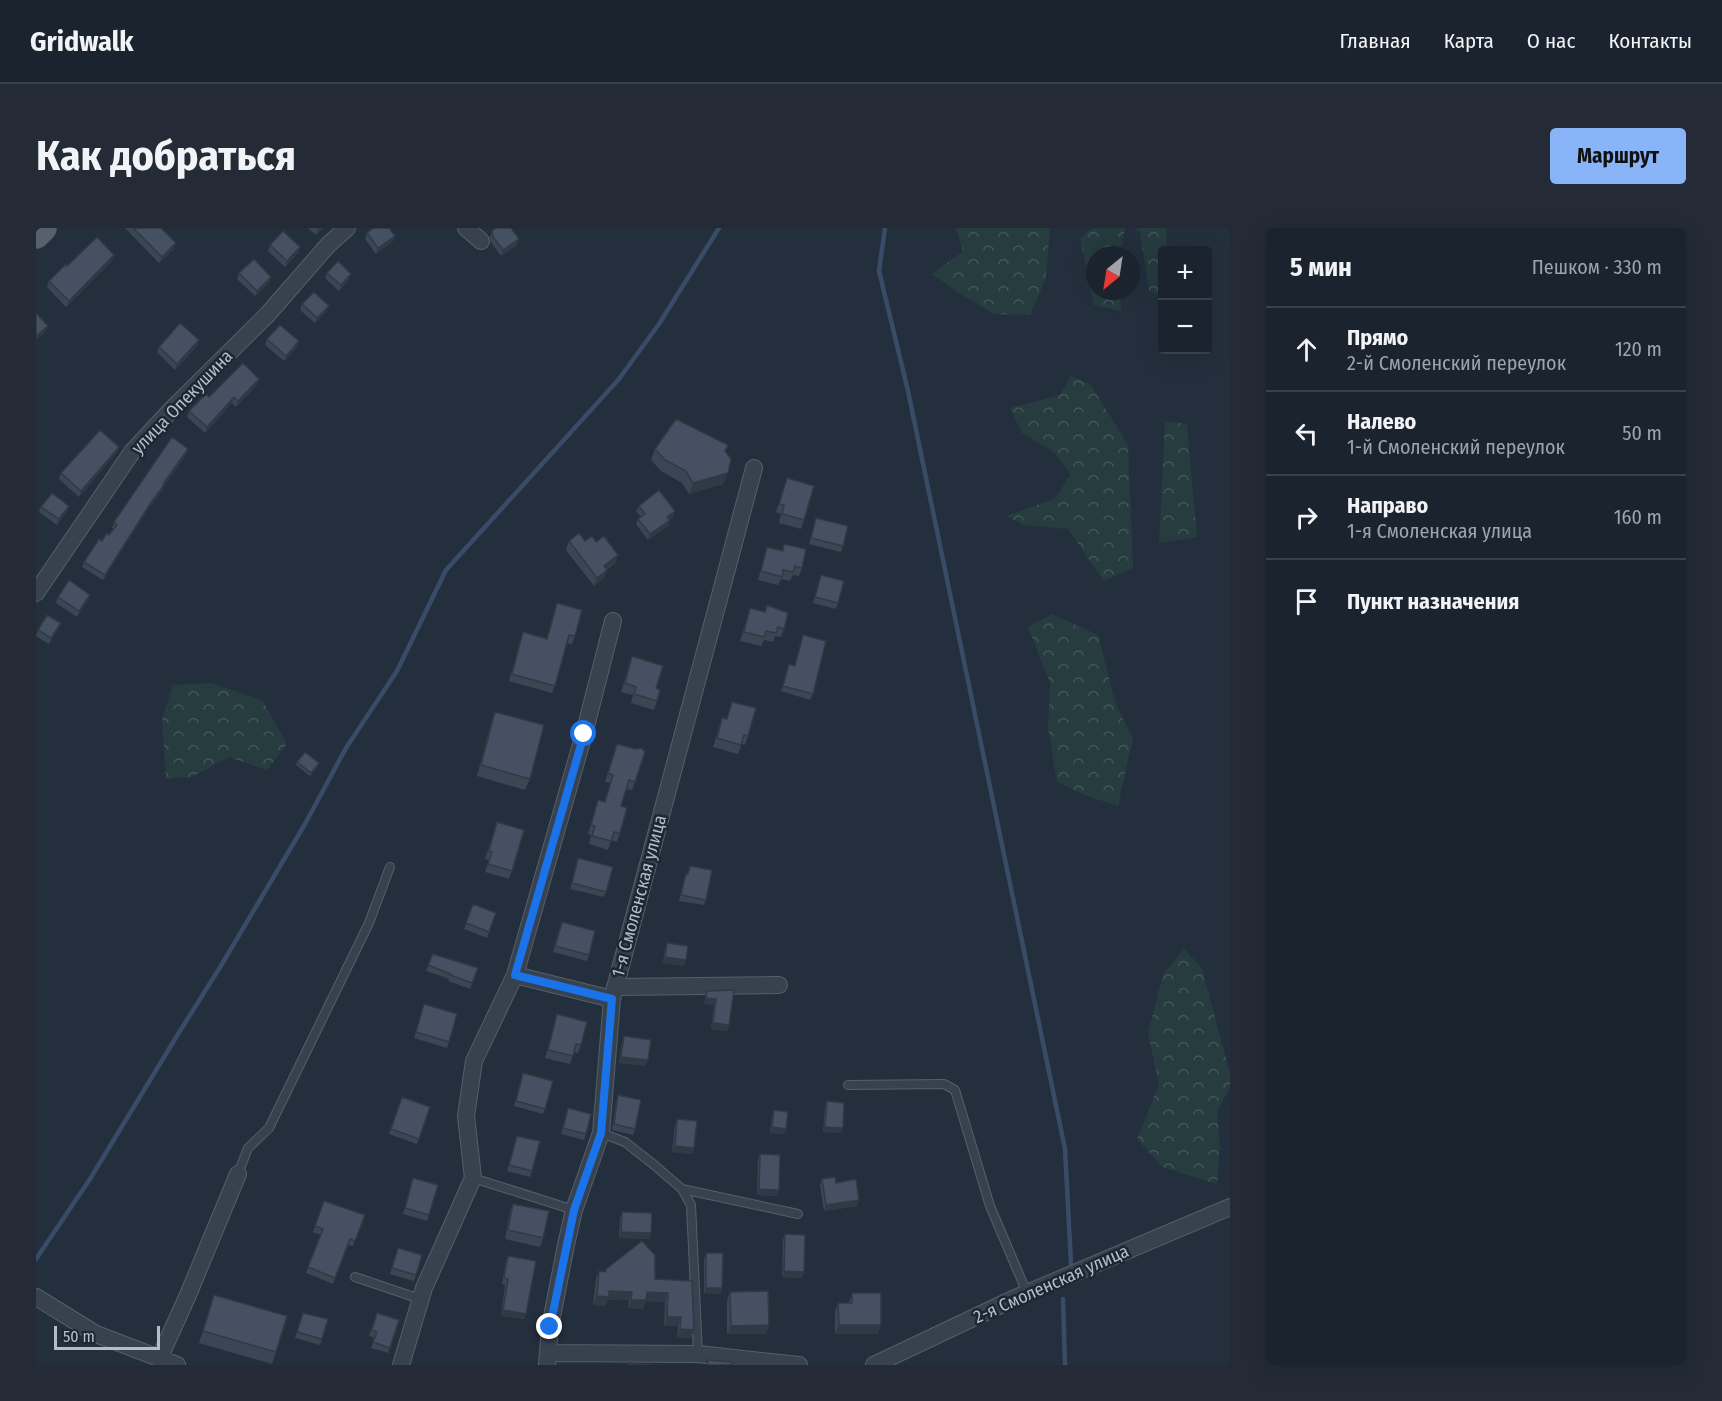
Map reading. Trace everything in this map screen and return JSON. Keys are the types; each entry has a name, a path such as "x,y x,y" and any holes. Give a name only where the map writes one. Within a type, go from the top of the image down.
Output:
{"main road":[{"path":"36,235 43,228"}],"street":[{"name":"улица Опекушина","path":"36,593 132,452 268,314 328,245 347,228"},
{"path":"466,228 481,241"},
{"name":"1-я Смоленская улица","path":"547,1359 550,1327 574,1210 601,1133 613,993 754,468"},
{"path":"401,1365 420,1299 473,1178 466,1116 474,1061 515,975 584,734 613,621"},
{"path":"515,975 613,993 779,986"},
{"path":"159,1359 238,1174"},
{"name":"2-я Смоленская улица","path":"874,1365 1027,1293 1230,1207"},
{"path":"36,1297 96,1334 177,1365"},
{"path":"547,1359 698,1354 757,1363 799,1365"}],"lane":[{"path":"238,1174 248,1148 269,1128 369,924 390,867"},
{"path":"848,1085 944,1084 955,1090 990,1206 1027,1293"},
{"path":"601,1133 625,1142 682,1189 691,1205 698,1354"},
{"path":"473,1178 574,1210"},
{"path":"682,1189 798,1214"},
{"path":"355,1277 420,1299"}],"green space":[{"path":"956,228 1050,228 1046,278 1030,315 994,314 932,274 963,251"},
{"path":"1093,228 1125,228 1122,246 1086,246 1086,267 1080,238"},
{"path":"1134,228 1167,228 1166,246 1158,246 1158,296 1149,290 1140,233"},
{"path":"1093,300 1120,300 1121,311 1094,305"},
{"path":"1071,376 1091,385 1128,445 1133,568 1104,581 1068,529 1023,525 1006,516 1054,499 1071,475 1054,452 1022,433 1010,408 1060,395"},
{"path":"1165,421 1187,424 1197,537 1159,543"},
{"path":"1052,614 1098,635 1116,705 1133,738 1118,806 1087,796 1057,782 1048,728 1050,683 1028,627"},
{"path":"211,683 262,700 287,744 267,770 229,757 192,777 166,779 162,719 173,685"},
{"path":"1184,949 1202,968 1230,1074 1230,1087 1217,1112 1220,1148 1217,1184 1162,1167 1137,1139 1159,1084 1148,1033 1163,975"}],"building":[{"path":"133,228 161,228 176,243 162,257"},
{"path":"373,228 389,228 395,236 378,248 367,233"},
{"path":"496,228 511,228 519,239 503,250 493,237 492,231"},
{"path":"283,231 300,247 287,261 270,245"},
{"path":"97,237 114,255 69,301 49,281"},
{"path":"254,259 271,277 257,291 239,273"},
{"path":"338,261 351,274 341,285 327,273"},
{"path":"314,292 329,306 317,318 302,304"},
{"path":"36,313 48,326 36,336"},
{"path":"180,323 199,340 177,364 159,347"},
{"path":"280,325 299,341 286,356 267,339"},
{"path":"243,363 259,379 238,401 234,397 207,427 189,411 206,394 209,397"},
{"path":"676,419 728,445 725,451 731,459 728,473 693,483 686,471 665,460 655,449"},
{"path":"100,430 119,447 81,491 61,473"},
{"path":"172,437 188,449 105,575 84,562 99,539 102,541 107,533 109,535 117,525 114,522"},
{"path":"787,478 814,486 804,520 782,514 784,505 779,504"},
{"path":"659,490 675,511 667,517 670,520 650,534 638,519 645,514 639,506"},
{"path":"52,493 69,506 59,519 41,507"},
{"path":"816,518 848,526 843,546 811,538"},
{"path":"579,533 585,541 592,536 596,542 604,536 618,555 604,566 607,570 597,578 569,541"},
{"path":"784,544 806,549 802,568 795,566 793,572 783,570 782,577 761,571 767,547 783,551"},
{"path":"821,575 844,581 838,603 815,597"},
{"path":"69,580 90,595 79,611 58,597"},
{"path":"557,603 582,610 575,636 569,635 555,686 512,674 523,632 547,639"},
{"path":"767,605 788,613 784,629 778,627 776,633 766,631 764,637 744,632 750,608 765,612"},
{"path":"47,615 61,623 51,638 38,630"},
{"path":"803,635 826,641 813,694 783,686 789,664 795,666"},
{"path":"632,656 663,666 656,688 660,690 657,701 634,694 636,687 625,683"},
{"path":"732,702 756,708 748,736 744,735 741,745 717,738 722,718 727,719"},
{"path":"495,712 544,725 530,779 481,765"},
{"path":"617,744 635,749 642,748 645,752 635,782 629,780 621,806 627,808 620,833 614,832 611,841 592,836 595,826 591,825 598,800 605,802 613,775 608,773"},
{"path":"305,752 319,763 311,773 297,762"},
{"path":"497,822 524,830 512,871 488,864"},
{"path":"578,858 613,867 606,892 572,883"},
{"path":"690,866 712,870 706,900 681,895"},
{"path":"473,904 496,913 489,932 466,923"},
{"path":"562,922 595,931 589,955 555,946"},
{"path":"667,943 688,946 686,960 665,957"},
{"path":"433,954 478,968 472,983 428,965"},
{"path":"734,990 729,1025 713,1023 716,999 706,998 707,991"},
{"path":"424,1004 457,1014 449,1042 416,1032"},
{"path":"557,1014 587,1022 581,1045 576,1044 573,1056 548,1050"},
{"path":"624,1036 651,1040 648,1060 621,1057"},
{"path":"523,1073 553,1081 545,1109 516,1101"},
{"path":"618,1095 641,1100 635,1129 614,1124"},
{"path":"402,1097 430,1107 419,1139 391,1129"},
{"path":"827,1101 844,1103 843,1128 825,1127"},
{"path":"568,1108 591,1114 586,1134 563,1128"},
{"path":"774,1110 788,1112 786,1129 772,1127"},
{"path":"677,1119 697,1121 694,1148 675,1146"},
{"path":"517,1136 540,1141 532,1171 509,1165"},
{"path":"760,1154 780,1155 779,1190 759,1189"},
{"path":"835,1177 836,1183 856,1179 859,1200 826,1205 822,1179"},
{"path":"413,1178 438,1185 429,1215 405,1208"},
{"path":"324,1201 365,1215 355,1241 350,1239 335,1278 308,1267 323,1229 315,1226"},
{"path":"513,1204 549,1211 543,1238 508,1230"},
{"path":"622,1212 652,1213 651,1233 621,1232"},
{"path":"785,1234 805,1235 804,1272 784,1271"},
{"path":"642,1241 655,1255 655,1279 692,1281 694,1330 680,1329 681,1317 667,1317 668,1293 647,1292 646,1300 631,1300 632,1292 609,1291 609,1297 597,1296 599,1271 606,1272 606,1269"},
{"path":"398,1248 422,1255 416,1275 392,1268"},
{"path":"706,1253 723,1253 722,1288 706,1288"},
{"path":"508,1256 536,1261 526,1314 503,1310 508,1279 504,1278"},
{"path":"768,1291 769,1325 731,1326 730,1292"},
{"path":"852,1293 881,1293 881,1325 839,1325 838,1303 852,1303"},
{"path":"214,1295 287,1316 276,1352 203,1331"},
{"path":"303,1313 328,1319 322,1339 297,1332"},
{"path":"377,1313 399,1320 390,1348 373,1342 377,1332 372,1330"},
{"path":"707,1360 732,1362 732,1365 708,1365"},
{"path":"629,1363 652,1365 629,1365"}],"waterway":[{"path":"36,1259 90,1179 222,964 305,824 346,748 397,671 446,570 619,379 659,324 719,228"},
{"path":"885,228 879,271 908,391 1065,1149 1071,1264"},
{"path":"1063,1299 1065,1365"}],"route":[{"path":"550,1327 574,1210 601,1133 612,999 515,975 584,734"}]}
